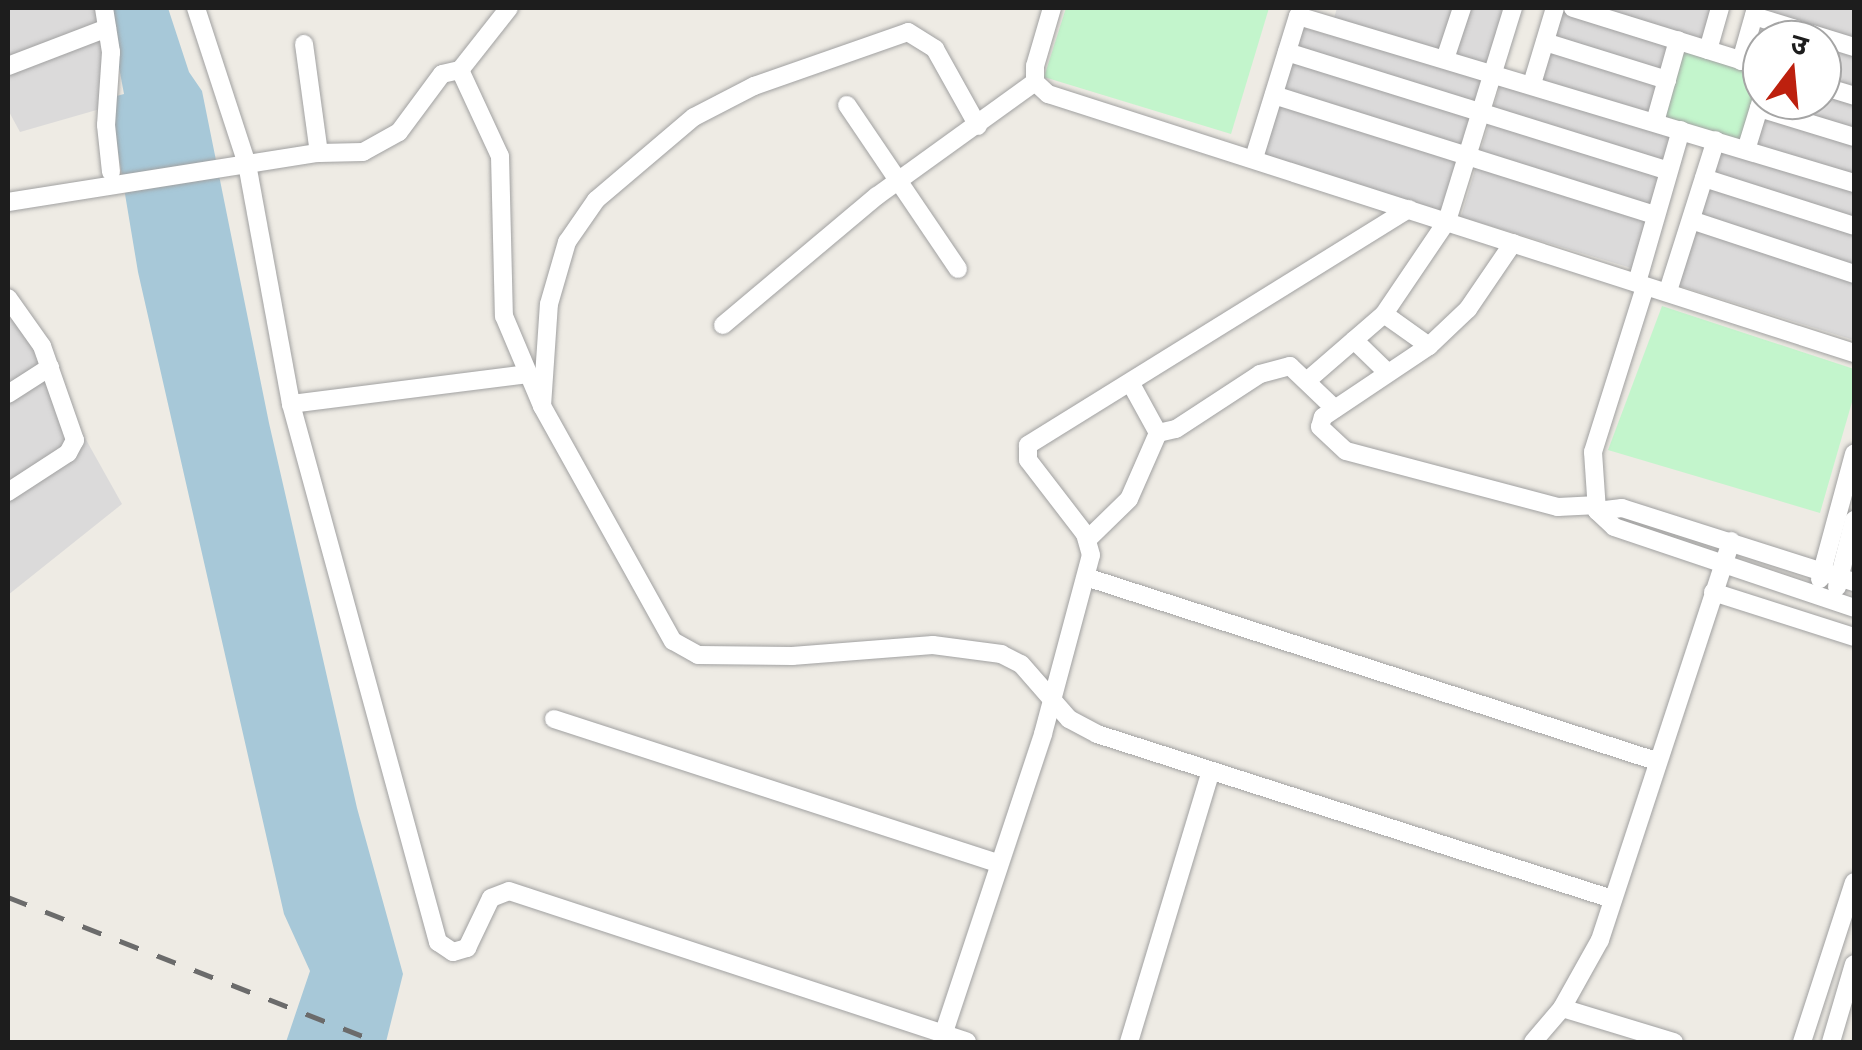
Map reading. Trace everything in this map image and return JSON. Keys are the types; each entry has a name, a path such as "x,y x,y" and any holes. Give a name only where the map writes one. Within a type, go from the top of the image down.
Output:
{"street":[{"path":"104,8 109,179"},
{"path":"196,8 244,165 291,404 438,942 454,952 468,948 491,898 509,892 967,1042"},
{"path":"8,202 109,179 378,147 399,132 442,74 460,70 509,8"},
{"path":"723,325 900,179 1035,82 1052,8"},
{"path":"1439,8 1461,11 1446,59"},
{"path":"1310,379 1384,314 1447,222 1513,8"},
{"path":"1532,84 1555,8"},
{"path":"1573,8 1742,60"},
{"path":"1708,50 1717,8"},
{"path":"1755,12 1854,47"},
{"path":"1254,158 1298,16 1332,16 1446,59 1854,183"},
{"path":"8,68 107,28"},
{"path":"542,406 549,304 566,242 596,200 694,117 754,86 908,32 934,49 978,126"},
{"path":"1655,122 1678,40"},
{"path":"1544,42 1667,80"},
{"path":"304,44 319,153"},
{"path":"1288,52 1668,171"},
{"path":"460,70 500,156 502,311 542,406 673,641 698,655 975,648 1021,664 1069,719 1096,734 1612,898"},
{"path":"1035,82 1048,94 1854,352"},
{"path":"1274,95 1654,215"},
{"path":"848,105 958,269"},
{"path":"1746,150 1755,120"},
{"path":"1807,120 1854,137"},
{"path":"1681,130 1654,215 1641,283 1592,452 1594,508 1614,527 1854,608"},
{"path":"1668,292 1716,140"},
{"path":"1704,178 1854,226"},
{"path":"944,1035 1052,698 1086,577 1088,540 1025,452 1130,382 1409,209"},
{"path":"1690,220 1854,274"},
{"path":"1514,243 1468,308 1430,346 1335,409 1320,426 1346,451 1558,508 1622,508 1839,577"},
{"path":"8,492 73,447 75,431 50,367 10,308"},
{"path":"1384,314 1430,346"},
{"path":"1354,340 1388,373"},
{"path":"1158,433 1176,429 1260,374 1290,366 1310,379 1335,409"},
{"path":"8,394 50,367"},
{"path":"291,404 528,374"},
{"path":"1130,382 1158,433"},
{"path":"1088,540 1129,499 1158,433"},
{"path":"1834,601 1854,454"},
{"path":"1843,550 1854,520"},
{"path":"1533,1042 1562,1008 1588,966 1731,542"},
{"path":"1086,577 1656,762"},
{"path":"1815,594 1839,577"},
{"path":"1713,592 1854,637"},
{"path":"554,719 999,864"},
{"path":"1129,1042 1210,773"},
{"path":"1802,1042 1854,882"},
{"path":"1831,1042 1854,967"},
{"path":"1562,1008 1611,1033 1674,1042"}],"shaded area":[{"path":"8,8 102,8 107,107 20,132 8,110"},
{"path":"1337,8 1516,8 1454,215 1258,156 1297,26 1329,35"},
{"path":"1558,8 1723,8 1651,127 1688,138 1648,273 1461,217 1500,86 1532,95"},
{"path":"1757,8 1854,8 1854,340 1670,283 1711,147 1742,118 1842,120 1842,20 1753,20"},
{"path":"8,312 33,345 122,504 8,595"}],"green space":[{"path":"1066,8 1269,8 1231,134 1044,77"},
{"path":"1682,45 1742,64 1742,120 1751,120 1746,142 1660,115"},
{"path":"1662,306 1854,369 1854,395 1820,513 1608,450"}],"water":[{"path":"108,8 168,8 189,72 202,91 269,423 357,808 403,974 386,1042 286,1042 310,971 284,914 138,272 109,98 124,94"}],"railway":[{"path":"8,897 378,1042"}]}
